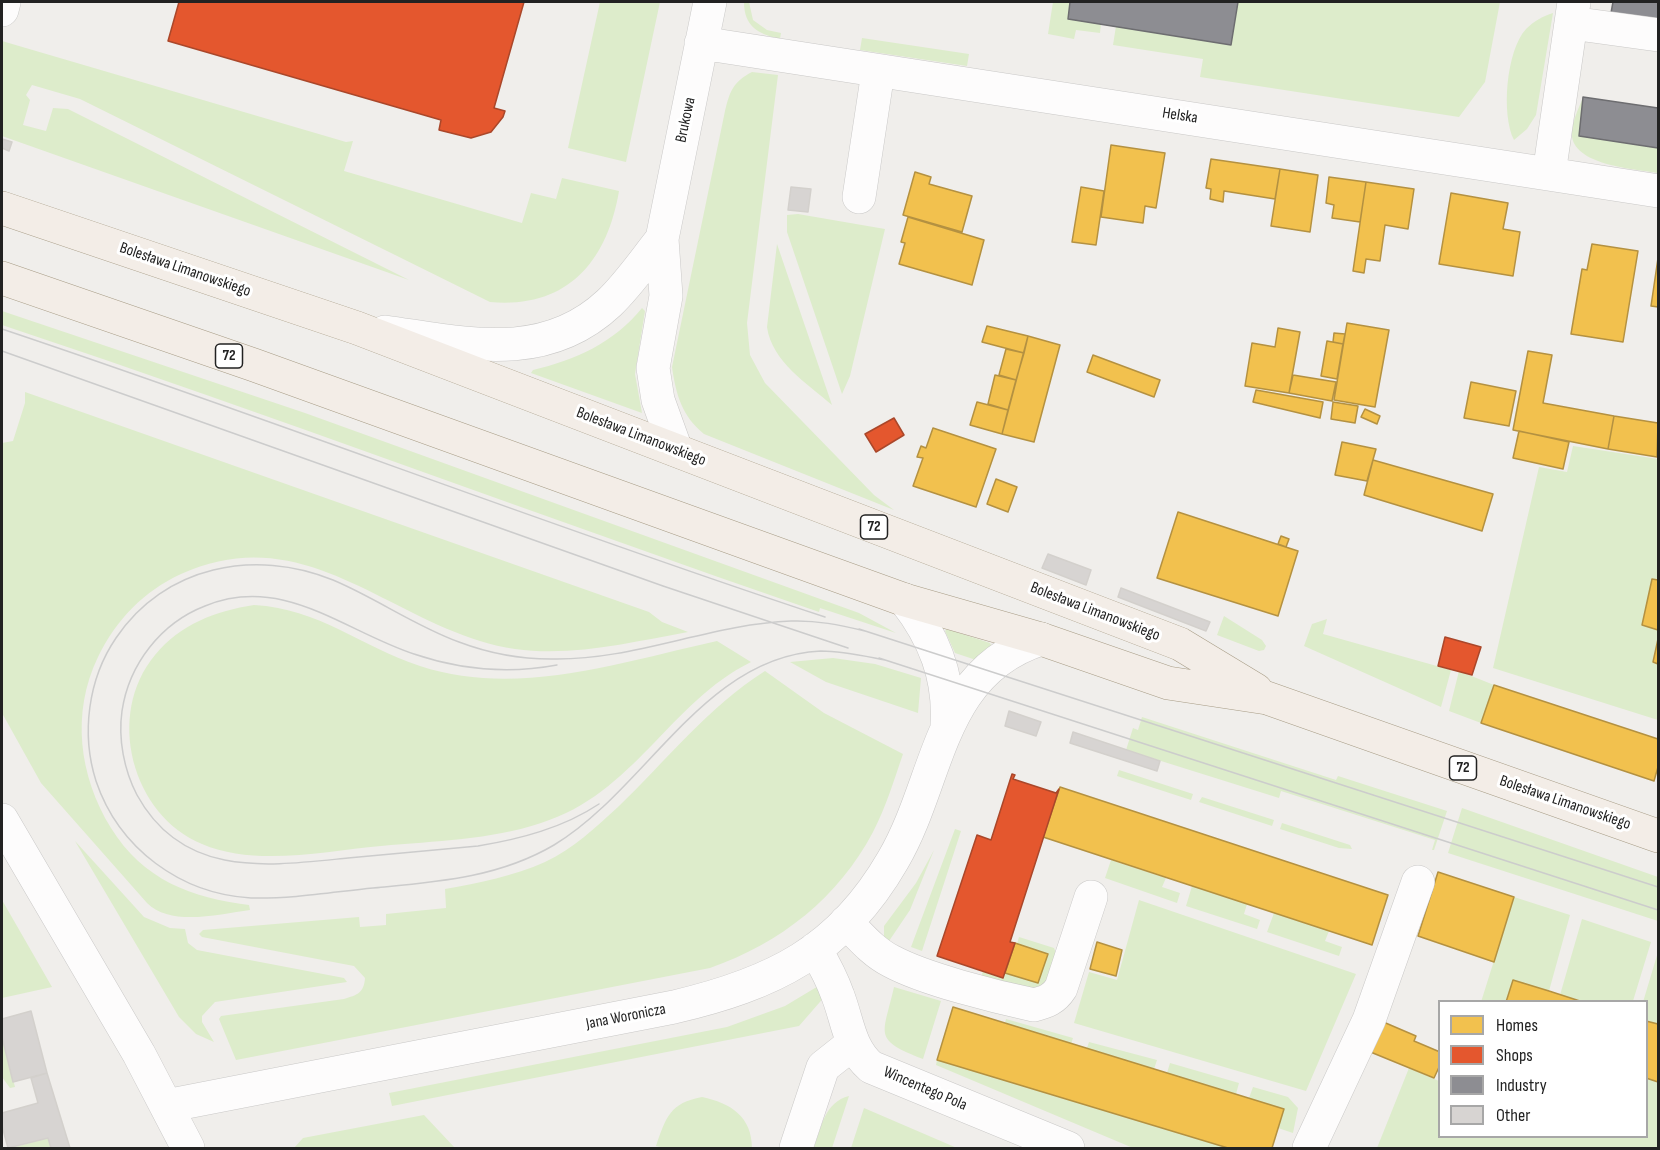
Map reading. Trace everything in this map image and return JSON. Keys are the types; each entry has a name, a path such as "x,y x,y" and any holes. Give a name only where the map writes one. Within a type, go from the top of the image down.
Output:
{"main road":[{"name":"Bolesława Limanowskiego","path":"2,208 357,328 1180,644 1267,698"},
{"name":"Bolesława Limanowskiego","path":"2,278 254,365 905,600 1041,639 1168,683 1267,698 1659,836"}],"street":[{"path":"2,10 4,2"},
{"name":"Brukowa","path":"662,239 710,2"},
{"path":"1549,174 1573,12 1659,35"},
{"name":"Helska","path":"701,43 1659,191"},
{"path":"859,197 878,72"},
{"path":"357,328 488,344 510,345 550,339 581,324 608,304 662,239"},
{"path":"662,239 666,296 653,368 658,400 676,450"},
{"path":"905,600 930,637 941,665 947,691 947,725"},
{"path":"947,725 971,687 987,670 1014,649 1041,639"},
{"name":"Jana Woronicza","path":"166,1106 718,996 768,978 815,949 846,922 880,880 904,839 947,725"},
{"path":"2,820 166,1106 188,1149"},
{"path":"1309,1149 1369,1020 1418,882"},
{"path":"846,922 866,942 892,962 924,974 1034,1005 1056,996 1061,988 1091,897"},
{"name":"Wincentego Pola","path":"815,949 838,995 852,1044 860,1057 871,1067 1068,1149"},
{"path":"796,1149 823,1067 852,1044"}],"green space":[{"path":"600,2 660,2 626,162 568,148"},
{"path":"744,2 749,2 753,20 767,30 781,33 780,39 754,28 747,17"},
{"path":"1053,2 1070,2 1068,19 1101,24 1100,33 1076,30 1074,39 1048,34"},
{"path":"1238,2 1500,2 1485,82 1459,117 1200,77 1203,59 1113,45 1116,26 1230,45"},
{"path":"1553,13 1536,115 1527,129 1514,140 1510,129 1507,100 1514,52 1526,29 1539,19"},
{"path":"862,38 969,54 967,66 860,50"},
{"path":"2,41 346,142 353,141 344,171 522,223 531,193 556,199 562,178 619,191 613,216 605,239 593,259 579,276 561,289 541,298 517,302 490,302 80,99 32,85 26,95 30,100 23,125 46,131 53,108 68,109 409,280 2,136"},
{"path":"752,72 778,75 747,323 750,355 765,383 874,495 894,510 704,434 690,420 678,396 672,367 725,111 733,88"},
{"path":"1583,97 1580,136 1658,148 1658,173 1596,160 1576,147 1572,137 1572,127"},
{"path":"798,214 885,229 850,376 842,394 787,232 787,215"},
{"path":"777,244 832,405 792,371 776,351 770,339 767,327"},
{"path":"642,308 645,311 635,374 642,413 531,373 533,370 564,361 593,348 619,331"},
{"path":"2,311 305,413 859,613 896,633 820,608 819,612 2,325"},
{"path":"25,392 649,612 662,622 688,632 580,650 515,649 472,638 312,567 271,558 228,560 181,574 168,581 132,608 113,631 98,657 89,678 84,700 82,744 86,766 100,808 111,828 138,861 171,883 189,891 228,902 249,905 250,910 196,917 169,915 147,903 41,783 2,713 2,443 13,441 25,403"},
{"path":"1573,446 1658,459 1658,720 1493,668 1539,467 1567,472"},
{"path":"254,605 300,613 398,658 457,675 494,679 531,678 606,667 717,641 751,662 723,679 697,700 627,770 602,791 573,809 541,823 522,829 462,839 291,856 245,855 202,844 178,830 158,811 143,787 134,761 129,734 131,706 140,679 165,644 187,627 213,615"},
{"path":"1224,616 1262,640 1266,646 1264,650 1259,651 1217,635"},
{"path":"1327,619 1323,634 1451,670 1441,707 1304,646 1312,624"},
{"path":"947,629 990,643 992,647 979,661 955,653 945,631"},
{"path":"833,658 875,664 921,678 918,713 826,682 790,662"},
{"path":"765,671 824,713 903,754 882,813 859,856 825,897 784,931 736,958 710,968 236,1060 219,1019 221,1016 344,999 359,993 365,978 354,966 202,937 199,934 203,930 359,917 360,927 386,925 386,914 446,908 445,889 483,882 521,871 555,857 575,844 618,807 706,718 744,685"},
{"path":"1459,671 1494,685 1481,723 1449,711"},
{"path":"1142,717 1336,780 1338,776 1447,811 1434,850 1432,850 1435,840 1281,791 1279,798 1126,750 1133,728 1138,730"},
{"path":"1119,770 1193,794 1191,800 1117,776"},
{"path":"1202,797 1274,820 1272,826 1199,802"},
{"path":"1462,808 1658,877 1658,921 1448,853"},
{"path":"1282,823 1350,845 1352,849 1339,848 1280,829"},
{"path":"955,829 961,831 922,951 911,947"},
{"path":"75,841 144,917 170,928 185,929 188,943 197,950 344,978 347,982 215,1002 202,1016 202,1022 214,1042 196,1034 179,1017"},
{"path":"934,850 910,910 887,944 884,942 884,926 916,883"},
{"path":"1111,860 1166,878 1162,887 1180,893 1177,903 1105,878"},
{"path":"1192,886 1247,904 1244,914 1260,920 1257,929 1186,906"},
{"path":"1514,897 1570,915 1549,991 1513,980 1506,1000 1482,1000"},
{"path":"2,900 52,987 2,998"},
{"path":"1139,900 1356,974 1306,1091 1074,1023 1089,972 1117,980"},
{"path":"1274,913 1329,931 1325,941 1342,947 1339,956 1267,932"},
{"path":"1582,919 1651,942 1633,1000 1579,1000 1560,995"},
{"path":"1019,937 1054,948 1057,956 1048,988 1041,992 979,983 983,971 1003,978 1005,973 1038,983 1047,954 1017,944"},
{"path":"1658,952 1658,1024 1648,1021 1648,1000 1644,1000"},
{"path":"820,985 826,995 799,1026 392,1106 389,1093 727,1027 785,1006"},
{"path":"894,987 941,1001 923,1059 895,1046 885,1034"},
{"path":"1006,1019 1073,1038 1071,1044 1005,1023"},
{"path":"2,1037 15,1087 10,1088 2,1077"},
{"path":"1089,1042 1157,1060 1154,1069 1087,1048"},
{"path":"937,1060 1228,1148 1133,1148 936,1065"},
{"path":"1170,1063 1239,1083 1236,1094 1167,1073"},
{"path":"1409,1068 1438,1081 1438,1138 1648,1138 1648,1078 1658,1082 1658,1148 1377,1148"},
{"path":"1253,1087 1288,1097 1298,1108 1293,1133 1278,1128 1284,1109 1249,1098"},
{"path":"849,1096 832,1148 814,1148 829,1110 841,1099"},
{"path":"702,1097 722,1103 738,1113 748,1128 752,1148 665,1148 656,1146 667,1119 676,1107"},
{"path":"864,1108 957,1148 851,1148"},
{"path":"424,1115 455,1148 294,1148 303,1138"},
{"path":"48,1138 51,1148 11,1148"}],"building: Homes":[{"path":"1111,145 1165,153 1156,208 1145,206 1143,223 1101,217"},
{"path":"1211,159 1280,169 1275,199 1224,191 1223,202 1210,199 1211,189 1206,188"},
{"path":"1280,169 1318,175 1310,232 1271,226"},
{"path":"915,172 931,177 929,184 972,196 962,232 903,215"},
{"path":"1329,177 1366,182 1360,222 1332,218 1334,205 1326,203"},
{"path":"1366,182 1414,189 1408,229 1385,225 1380,261 1366,259 1364,273 1353,271"},
{"path":"1081,187 1104,191 1096,245 1072,242"},
{"path":"1451,193 1508,203 1503,229 1520,232 1513,276 1439,264"},
{"path":"908,217 984,240 972,285 899,264 905,243 901,242"},
{"path":"1592,244 1638,251 1623,342 1571,334 1582,269 1587,270"},
{"path":"1658,258 1658,307 1651,306"},
{"path":"1347,323 1389,330 1375,407 1334,400"},
{"path":"987,326 1028,336 1024,353 982,342"},
{"path":"1278,328 1300,332 1289,393 1245,386 1252,343 1275,347"},
{"path":"1334,333 1345,334 1343,344 1333,342"},
{"path":"1028,336 1060,345 1034,442 1002,434"},
{"path":"1327,341 1343,344 1337,379 1321,376"},
{"path":"1006,349 1024,353 1016,380 999,375"},
{"path":"1528,351 1552,355 1543,403 1614,416 1608,449 1513,430"},
{"path":"1093,355 1160,380 1154,397 1087,372"},
{"path":"995,375 1016,380 1008,410 988,404"},
{"path":"1293,375 1336,382 1332,401 1289,393"},
{"path":"1471,382 1516,391 1509,426 1464,418"},
{"path":"1256,390 1323,402 1320,418 1253,402"},
{"path":"977,402 1008,410 1002,434 970,425"},
{"path":"1333,402 1358,406 1355,423 1331,419"},
{"path":"1365,409 1380,416 1377,424 1361,417"},
{"path":"1614,416 1658,423 1657,457 1608,449"},
{"path":"933,428 996,449 976,507 913,486 923,458 917,457 921,446 926,448"},
{"path":"1519,431 1569,442 1563,469 1513,458"},
{"path":"1342,442 1376,449 1367,481 1335,475"},
{"path":"1373,460 1493,494 1482,531 1364,495"},
{"path":"996,479 1017,487 1008,512 987,504"},
{"path":"1178,512 1298,551 1278,616 1157,578"},
{"path":"1281,536 1289,539 1286,547 1278,544"},
{"path":"1652,579 1658,580 1658,630 1642,625"},
{"path":"1658,639 1658,664 1653,662"},
{"path":"1494,685 1658,739 1658,767 1654,781 1481,723"},
{"path":"1060,787 1388,895 1372,945 1043,837"},
{"path":"1438,872 1514,897 1494,962 1418,936"},
{"path":"1097,942 1122,950 1116,976 1090,969"},
{"path":"1015,943 1048,954 1038,983 1005,973"},
{"path":"1513,980 1577,1000 1507,1000"},
{"path":"953,1007 1284,1109 1272,1148 1228,1148 937,1060"},
{"path":"1381,1021 1416,1036 1414,1041 1438,1051 1438,1069 1434,1078 1368,1051"},
{"path":"1648,1022 1658,1024 1658,1082 1648,1079"}],"building: Shops":[{"path":"179,2 524,2 494,108 505,111 503,117 491,132 471,138 439,130 441,120 168,41"},
{"path":"894,418 904,435 876,452 865,434"},
{"path":"1445,637 1481,647 1472,675 1438,666"},
{"path":"1012,774 1015,775 1013,779 1056,793 1059,789 1010,942 1015,943 1003,978 937,956 977,835 991,840"}],"building: Industry":[{"path":"1070,2 1238,2 1231,45 1068,19"},
{"path":"1613,2 1658,2 1658,20 1611,13"},
{"path":"1583,97 1658,108 1658,148 1579,136"}],"building: Other":[{"path":"2,139 12,142 9,151 2,148"},
{"path":"791,187 811,189 808,212 788,210"},
{"path":"1048,554 1091,570 1086,585 1042,568"},
{"path":"1121,588 1210,622 1206,631 1118,597"},
{"path":"1009,711 1041,722 1036,736 1005,726"},
{"path":"1073,732 1160,761 1157,771 1070,743"},
{"path":"31,1011 47,1073 13,1082 2,1037 2,1019"},
{"path":"47,1073 70,1148 51,1148 48,1138 8,1148 2,1126 2,1113 38,1103 31,1078"}],"tram line":[{"path":"2,329 619,547 825,617"},
{"path":"2,351 663,586 848,648"},
{"path":"865,631 828,623 791,621 731,628 642,649 582,658 516,657 459,642 349,587 303,570 273,565 243,565 213,570 185,580 159,594 136,614 116,638 106,654 93,689 88,726 91,763 106,805 120,827 137,847 156,864 200,888 225,895 266,898 443,880 489,872 533,856 554,845 587,821 709,700 743,676 780,659 821,651 885,660"},
{"path":"557,665 503,670 449,664 388,644 338,620 287,601 261,597 234,598 189,613 161,634 150,647 132,677 126,694 121,722 123,754 137,795 156,822 178,841 203,854 230,861 258,864 478,846 510,840 556,826 599,804"},
{"path":"859,629 1658,887"},
{"path":"879,658 1658,910"}]}
